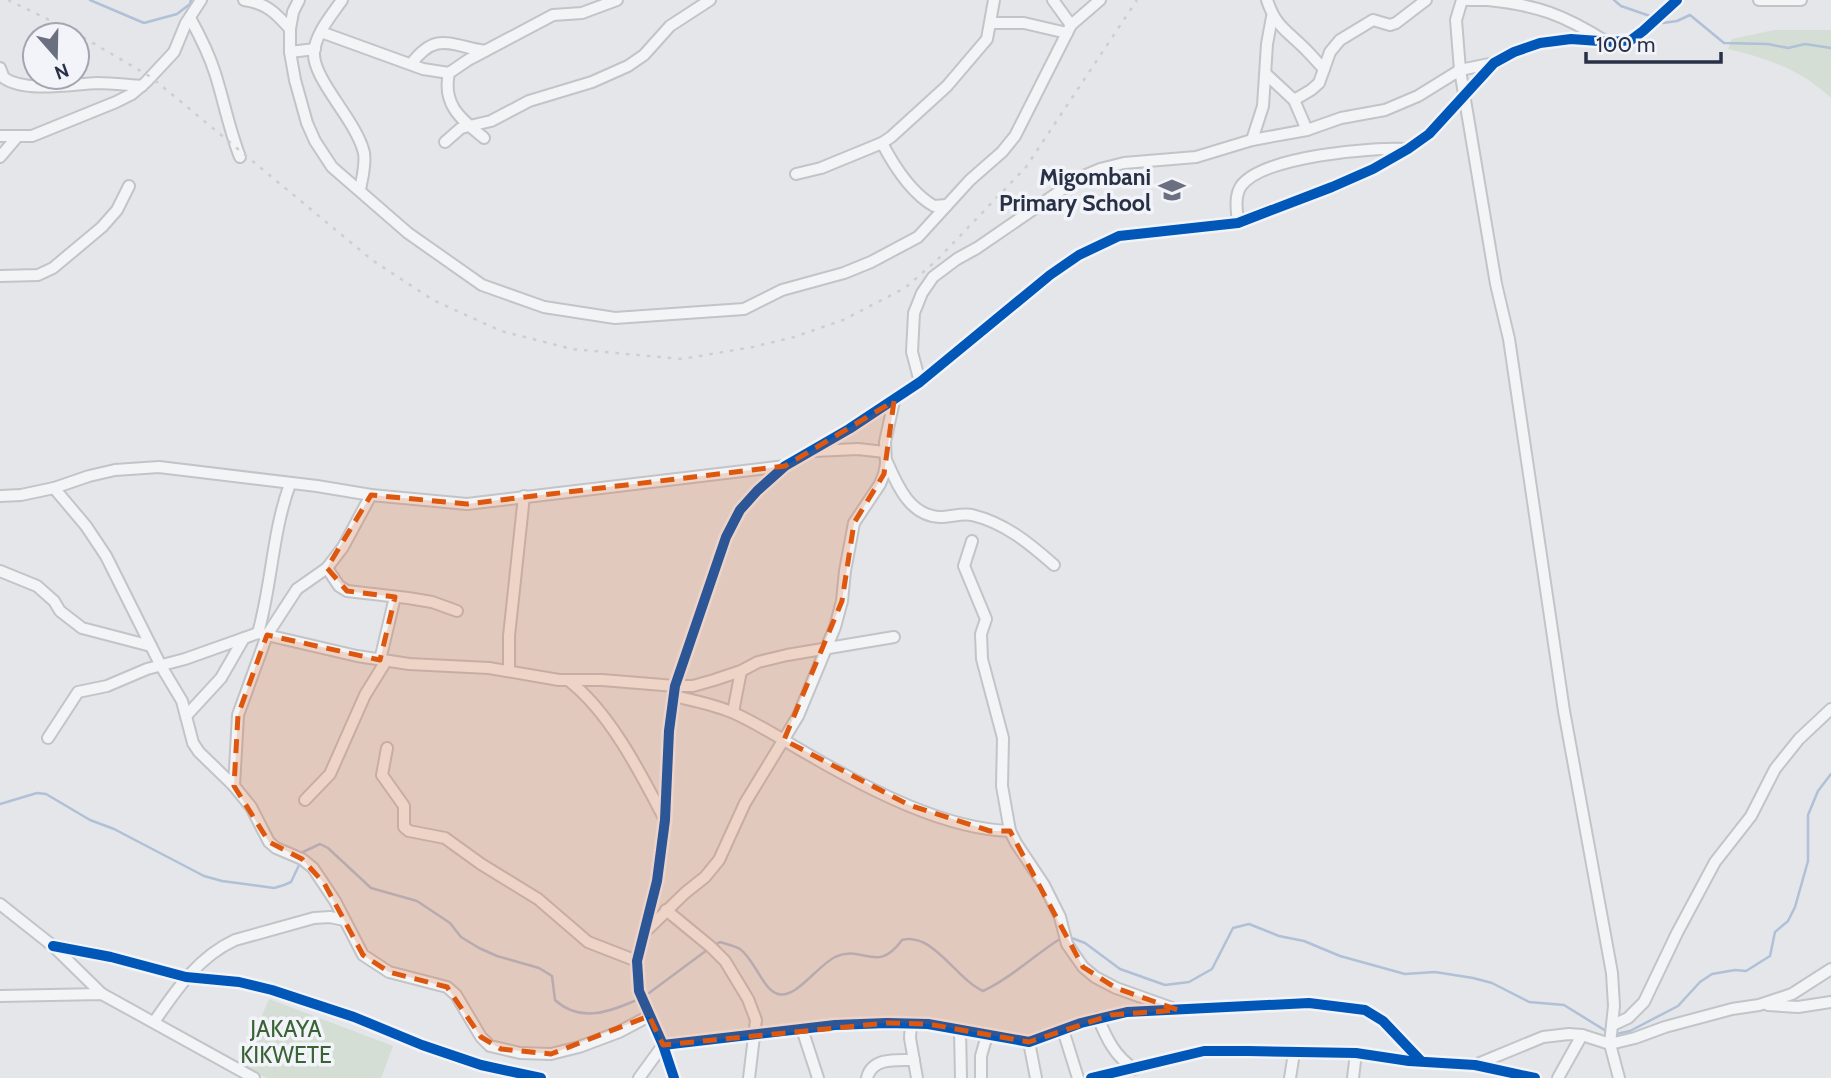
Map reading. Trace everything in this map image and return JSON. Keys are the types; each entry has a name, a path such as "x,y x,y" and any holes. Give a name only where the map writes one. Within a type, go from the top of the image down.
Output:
{"street":[{"path":"0,136 32,136 124,98 142,86 174,51 201,0"},
{"path":"244,0 257,1 271,8 290,29"},
{"path":"299,0 293,12 290,29 290,52 302,107 315,141 332,167 408,233 482,285 544,307 615,318 744,309 782,290 844,273 893,252 918,237 1015,136 1069,29 1100,0"},
{"path":"341,0 321,32 315,49 316,67 349,117 364,152 365,165 360,190"},
{"path":"484,138 453,108 446,87 449,74 485,51 553,15 582,13 617,0"},
{"path":"445,142 455,131 491,121 529,101 592,82 628,66 644,55 670,26 710,0"},
{"path":"796,174 821,168 883,143 947,86 987,39 994,0"},
{"path":"1053,0 1069,29"},
{"path":"1267,0 1272,17 1280,28 1324,69"},
{"path":"1294,100 1319,83 1330,52 1349,33 1373,20 1391,25 1396,23 1426,0"},
{"path":"1607,42 1574,21 1550,11 1488,0 1464,0 1457,20 1460,70 1496,284 1509,339 1564,711 1613,980 1613,1025 1610,1044 1619,1078"},
{"path":"920,382 912,352 914,313 922,293 933,277 944,267 977,248 1079,178 1125,163 1196,157 1252,140 1307,130 1341,118 1393,108 1460,70 1494,63 1514,52 1540,43 1571,39 1607,42 1631,40 1677,0"},
{"path":"1759,0 1801,0"},
{"path":"1252,140 1263,106 1267,44 1272,17"},
{"path":"190,18 216,74 229,129 240,157"},
{"path":"991,23 1024,23 1069,29"},
{"path":"321,32 411,64 449,74"},
{"path":"411,64 425,47 439,42 485,51"},
{"path":"290,52 315,49"},
{"path":"674,1078 663,1045 639,991 637,961 657,881 665,820 669,730 675,691 726,537 740,510 785,466 894,401 1050,275 1079,255 1119,236 1238,223 1373,169 1429,134 1494,63"},
{"path":"0,68 4,78 15,83 40,86 97,83 142,86"},
{"path":"1266,75 1294,100 1307,130"},
{"path":"0,158 17,137"},
{"path":"883,143 901,173 928,202 934,206 947,205"},
{"path":"1238,223 1238,192 1243,183 1256,175 1316,155 1388,148 1408,149"},
{"path":"0,276 38,275 53,268 102,228 117,210 129,187"},
{"path":"644,933 705,877 719,860 745,803 798,716 826,649 842,601 853,523 884,474 884,442 894,401"},
{"path":"811,451 858,449 885,454"},
{"path":"885,454 901,493 912,505 936,517 968,514 1003,527 1023,538 1054,565"},
{"path":"0,496 54,488 115,470 159,467 371,495 467,504 785,466"},
{"path":"234,786 238,715 262,634 277,526 290,484"},
{"path":"54,488 99,544 161,666 182,701 193,743 251,807 268,842 302,859 313,868 363,955 389,972 447,987 456,995 481,1037 490,1045 501,1049 551,1054 611,1035 649,1016"},
{"path":"262,634 297,589 327,568 343,547 371,495"},
{"path":"509,671 511,610 524,496"},
{"path":"972,541 964,566 986,619 981,634 982,659 1003,738 1002,786 1010,831 1050,896 1060,917 1067,944 1083,967 1116,988 1178,1010"},
{"path":"327,568 339,586 347,591 432,603 457,611"},
{"path":"0,571 37,586 54,601 60,611 82,628 151,646"},
{"path":"306,800 330,774 383,660 395,597"},
{"path":"48,738 78,692 95,690 147,669 262,634 383,660 438,667 473,666 529,676 602,680 675,691 733,712 826,765 909,805 990,831 1010,831"},
{"path":"675,691 741,671 758,662 894,637"},
{"path":"186,716 221,678 244,638"},
{"path":"733,712 741,671"},
{"path":"568,680 593,703 636,766 665,820"},
{"path":"1613,1025 1636,1012 1644,1002 1677,933 1716,862 1751,816 1775,769 1799,739 1831,709"},
{"path":"387,748 382,775 404,806 404,827 409,831 445,838 481,864 538,898 588,942 637,961"},
{"path":"0,904 53,946 103,993 254,1078"},
{"path":"666,910 725,961 753,1010 755,1036 749,1078"},
{"path":"154,1022 186,977 211,955 235,940 314,918 344,920"},
{"path":"53,946 111,957 186,977 239,982 272,990 354,1017 422,1045 481,1065 541,1078"},
{"path":"1463,1078 1470,1064 1543,1037 1582,1035 1610,1044 1792,994 1831,970"},
{"path":"0,996 103,993"},
{"path":"1759,1005 1798,1007 1831,1002"},
{"path":"639,1078 663,1045 835,1025 928,1024 1029,1042 1098,1018 1127,1012 1308,1003 1365,1010 1383,1021 1421,1061"},
{"path":"1098,1018 1111,1047 1120,1059 1133,1069"},
{"path":"911,1023 910,1038 917,1078"},
{"path":"802,1029 818,1078"},
{"path":"960,1030 961,1078"},
{"path":"1063,1030 1078,1078"},
{"path":"981,1078 981,1056 987,1035"},
{"path":"1558,1078 1582,1035"},
{"path":"1029,1042 1036,1078"},
{"path":"1091,1078 1205,1051 1356,1053 1470,1064 1535,1078"},
{"path":"1290,1078 1294,1053"},
{"path":"1353,1078 1356,1053"},
{"path":"867,1078 872,1067 880,1063 914,1060"}],"highlighted area":[{"path":"894,401 884,474 854,523 842,601 784,740 909,805 990,831 1010,831 1083,967 1116,988 1178,1010 1111,1015 1029,1042 928,1024 887,1023 663,1045 649,1016 551,1054 501,1049 481,1037 447,987 389,972 363,955 324,883 302,859 269,842 234,786 238,715 267,635 380,660 395,597 347,591 327,568 371,495 467,504 785,466"}],"green space":[{"path":"1774,30 1831,30 1831,98 1808,80 1783,66 1728,49 1732,39"},
{"name":"JAKAYA KIKWETE","path":"269,999 393,1046 381,1078 267,1078 240,1066"}],"waterway":[{"path":"90,0 144,23 177,14 190,4 191,0"},
{"path":"1614,0 1621,6 1650,16"},
{"path":"1663,23 1690,15 1724,43 1768,44 1788,48 1805,44 1831,48"},
{"path":"1616,1034 1630,1031 1678,1006 1700,982 1712,974 1746,971 1770,956 1775,932 1788,921 1795,907 1808,861 1808,815 1818,791 1831,774"},
{"path":"0,804 37,793 46,794 90,820 114,829 204,876 222,881 274,888 291,882 301,861"},
{"path":"303,855 303,852 320,844 328,848 371,888 417,901 450,923 461,937 479,948 539,968 552,976 555,1000 575,1012 607,1011 639,999"},
{"path":"1069,937 1085,943 1120,969 1165,985 1189,982 1212,969 1233,928 1249,924 1279,936 1304,941 1340,956 1405,974 1435,972 1492,983 1529,1002 1564,1005 1606,1031"},
{"path":"713,946 720,942 740,949 768,987 778,994 785,994 799,987 835,957 845,954 885,956 902,940 913,939 934,949 963,977 983,991 1063,937"},
{"path":"645,996 707,950"}],"railway":[{"path":"8,0 74,32 151,77 372,260 433,300 501,331 572,349 682,359 794,337 843,320 905,288 937,260 1026,167 1137,0"}],"cycle path":[{"path":"674,1078 663,1045 639,991 637,961 657,881 665,820 669,731 675,686 726,537 740,510 757,491 785,466 849,429 920,382 1050,275 1079,255 1119,236 1238,223 1332,187 1373,169 1429,134 1494,63 1514,52 1540,43 1571,39 1613,42 1631,40 1677,0"},
{"path":"53,946 111,957 186,977 239,982 272,990 354,1017 422,1045 481,1065 541,1078"},
{"path":"663,1045 835,1025 887,1023 928,1024 1029,1042 1081,1023 1127,1012 1309,1003 1365,1010 1383,1021 1421,1061"},
{"path":"1091,1078 1204,1051 1356,1053 1409,1061 1475,1065 1535,1078"}],"place":[{"name":"Migombani Primary School","path":"1172,190"}]}
